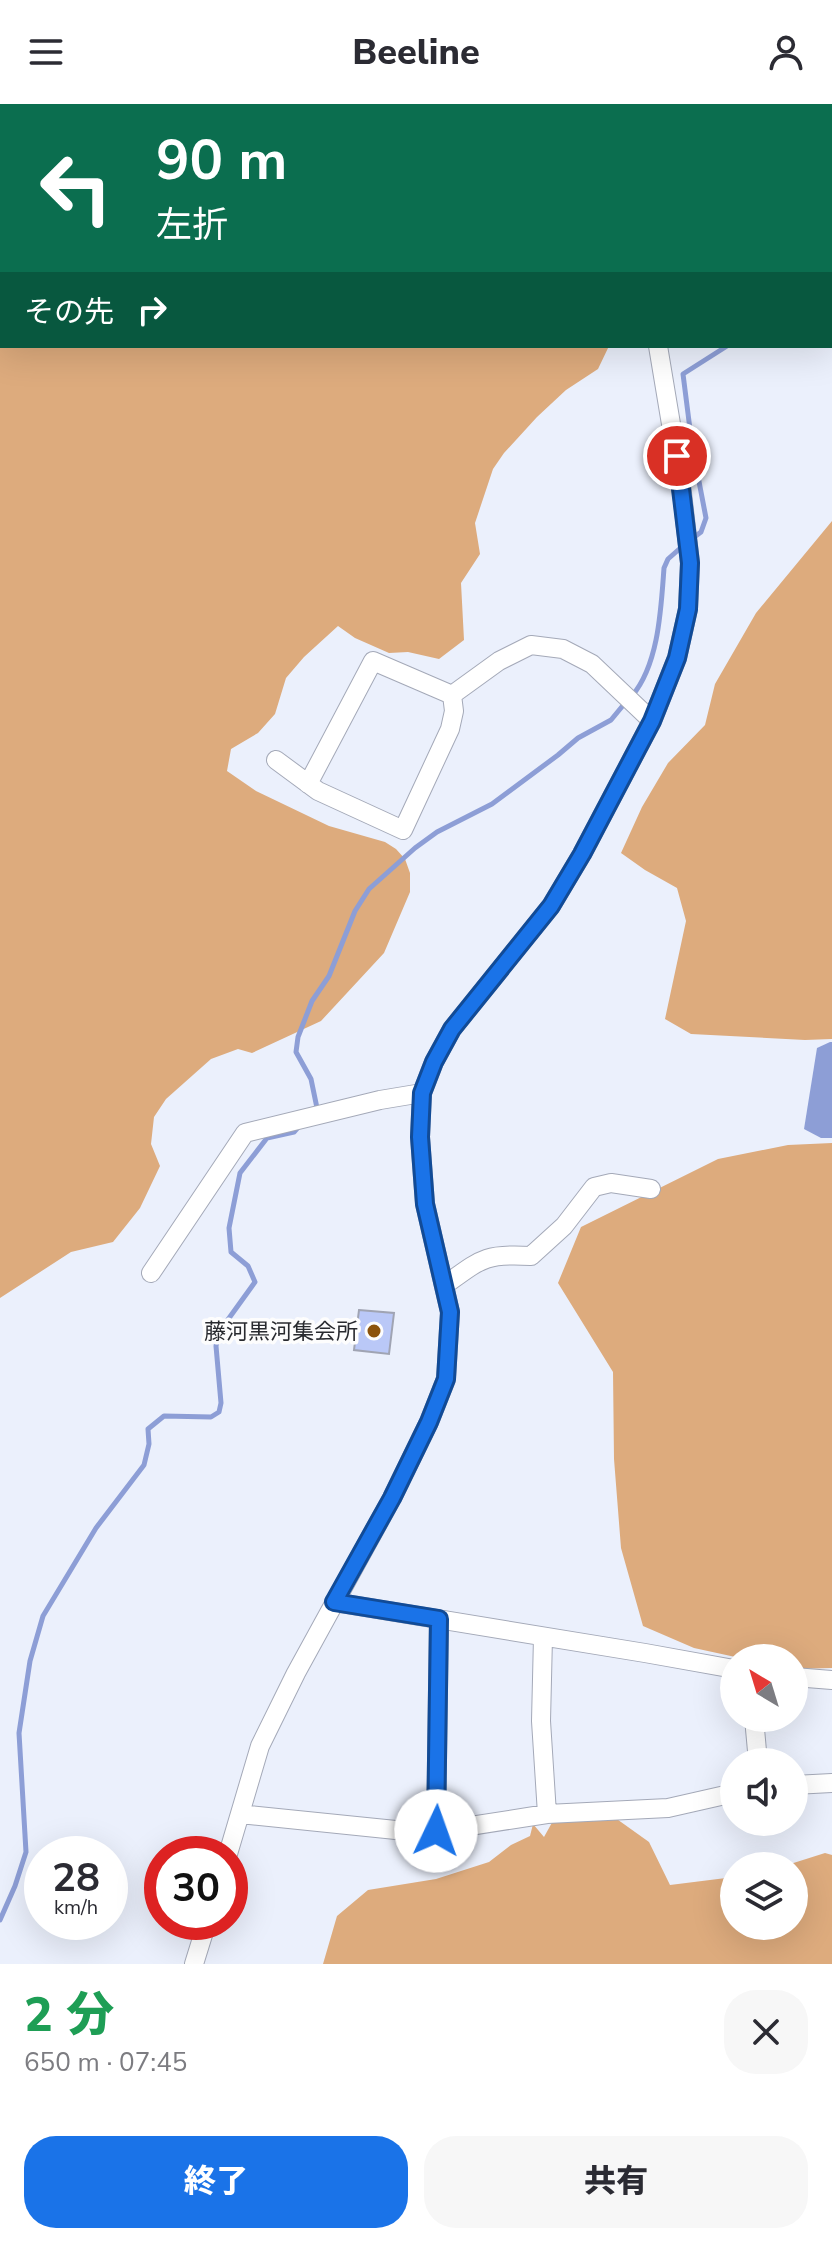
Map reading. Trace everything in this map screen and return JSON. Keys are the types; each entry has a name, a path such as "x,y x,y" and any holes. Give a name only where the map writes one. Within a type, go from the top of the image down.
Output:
{"street":[{"path":"233,1836 260,1746 392,1498 446,1379 450,1312 425,1204 420,1137 422,1093 452,1029 551,906 582,854 652,721 677,658 688,609 690,563 681,484 658,348"},
{"path":"452,695 499,661 531,645 563,649 592,664 652,721"},
{"path":"308,784 373,661 452,695"},
{"path":"276,760 318,791 403,830 450,729 454,711 452,695"},
{"path":"151,1273 245,1133 380,1100 422,1093"},
{"path":"445,1285 480,1259 503,1254 531,1256 564,1226 594,1187 611,1183 651,1189"},
{"path":"334,1602 720,1666"},
{"path":"436,1831 439,1619"},
{"path":"543,1637 541,1721 547,1814"},
{"path":"808,1678 832,1680"},
{"path":"808,1784 832,1783"},
{"path":"240,1814 425,1833 547,1814 668,1808 720,1796"},
{"path":"194,1964 201,1940"}],"shaded area":[{"path":"0,348 608,348 598,369 566,390 537,417 493,469 475,523 480,554 461,583 464,640 439,659 408,652 389,653 355,638 338,626 286,678 275,714 258,733 231,749 227,771 256,791 329,826 385,842 405,859 410,873 410,892 384,953 321,1021 252,1053 238,1049 211,1059 166,1099 154,1117 151,1144 160,1166 140,1208 113,1242 71,1252 0,1298"},
{"path":"832,521 832,1039 691,1034 665,1019 686,921 677,888 621,853 642,807 668,763 705,725 715,684 756,613"},
{"path":"832,1143 832,1668 808,1669 808,1644 720,1644 720,1654 694,1648 643,1626 621,1548 614,1459 613,1372 558,1283 581,1227 718,1159 788,1145"},
{"path":"614,1817 649,1842 670,1885 720,1879 720,1940 808,1940 808,1858 825,1853 832,1855 832,1964 323,1964 337,1916 368,1890 436,1879 489,1862 511,1845 530,1836 533,1824 544,1837 554,1819"}],"water":[{"path":"830,1042 832,1138 821,1138 804,1129 817,1048"}],"building":[{"path":"359,1310 394,1313 389,1354 354,1350"}],"waterway":[{"path":"693,538 701,532 706,518 683,374 724,348"},
{"path":"632,696 641,683 653,652 660,618 664,568 668,559 685,544"},
{"path":"315,1110 311,1079 296,1052 298,1037 312,1001 329,976 355,911 369,889 437,832 492,804 578,738 611,720 625,703"},
{"path":"0,1920 26,1852 19,1733 30,1661 43,1616 96,1528 144,1465 149,1444 148,1429 164,1416 211,1417 219,1412 221,1403 216,1346 219,1332 255,1282 248,1266 231,1252 229,1228 240,1173 267,1138 294,1132 300,1125"}],"place":[{"name":"藤河黒河集会所","path":"374,1331"}],"route":[{"path":"436,1831 439,1619 334,1602 392,1498 446,1379 450,1312 425,1204 420,1137 422,1093 452,1029 551,906 652,721 677,658 688,609 690,563 677,456"}]}
